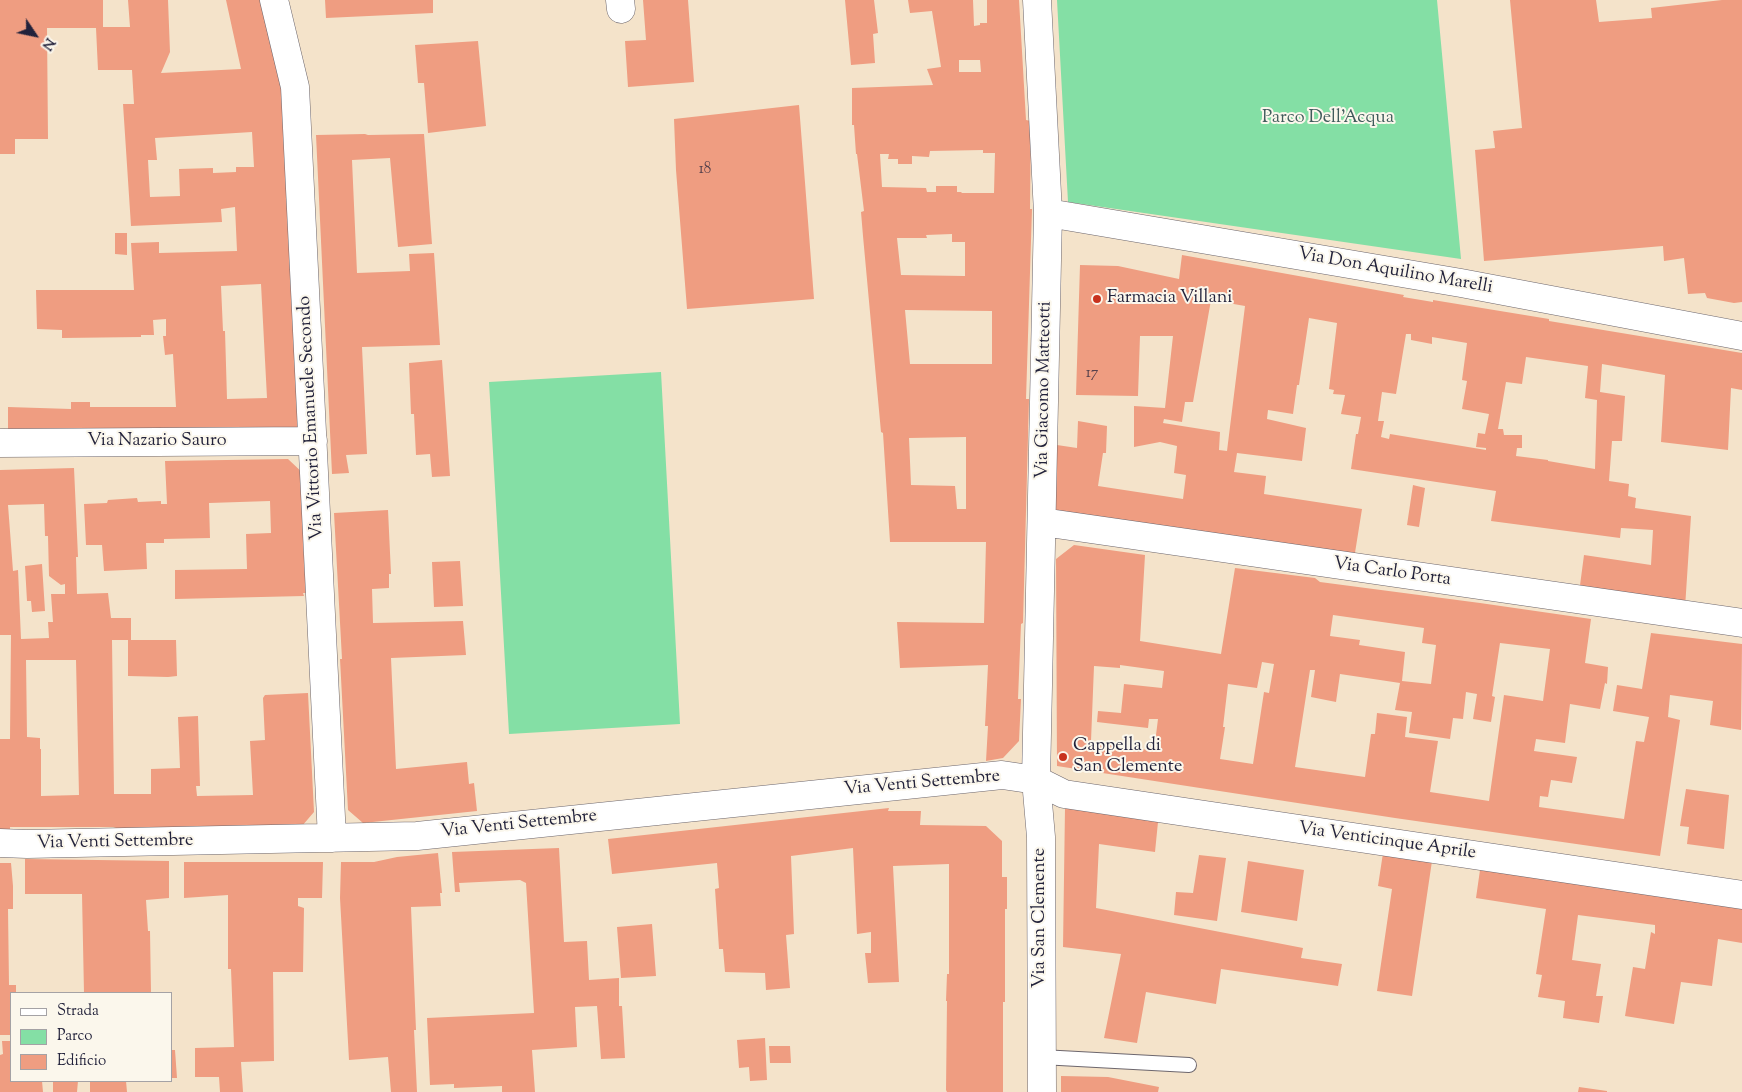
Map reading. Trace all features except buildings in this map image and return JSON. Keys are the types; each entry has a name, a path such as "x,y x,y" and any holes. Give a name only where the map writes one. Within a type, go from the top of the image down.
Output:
{"street":[{"name":"Via Vittorio Emanuele Secondo","path":"274,0 296,86 332,838"},
{"name":"Via Giacomo Matteotti","path":"1036,780 1048,213 1037,0"},
{"name":"Via Don Aquilino Marelli","path":"1048,213 1461,283 1742,336"},
{"name":"Via Nazario Sauro","path":"0,442 313,441"},
{"name":"Via Carlo Porta","path":"1042,522 1742,624"},
{"name":"Via Venti Settembre","path":"0,843 417,836 1002,775 1036,780"},
{"name":"Via Venticinque Aprile","path":"1036,780 1064,794 1742,895"},
{"name":"Via San Clemente","path":"1036,780 1041,837 1042,1092"}],"lane":[{"path":"1041,1057 1189,1065"}],"green space":[{"name":"Parco Dell’Acqua","path":"1057,0 1437,0 1461,259 1068,202"},
{"path":"661,372 680,724 509,734 489,382"}],"place":[{"name":"Farmacia Villani","path":"1097,299"},
{"name":"Cappella di San Clemente","path":"1063,757"}]}
